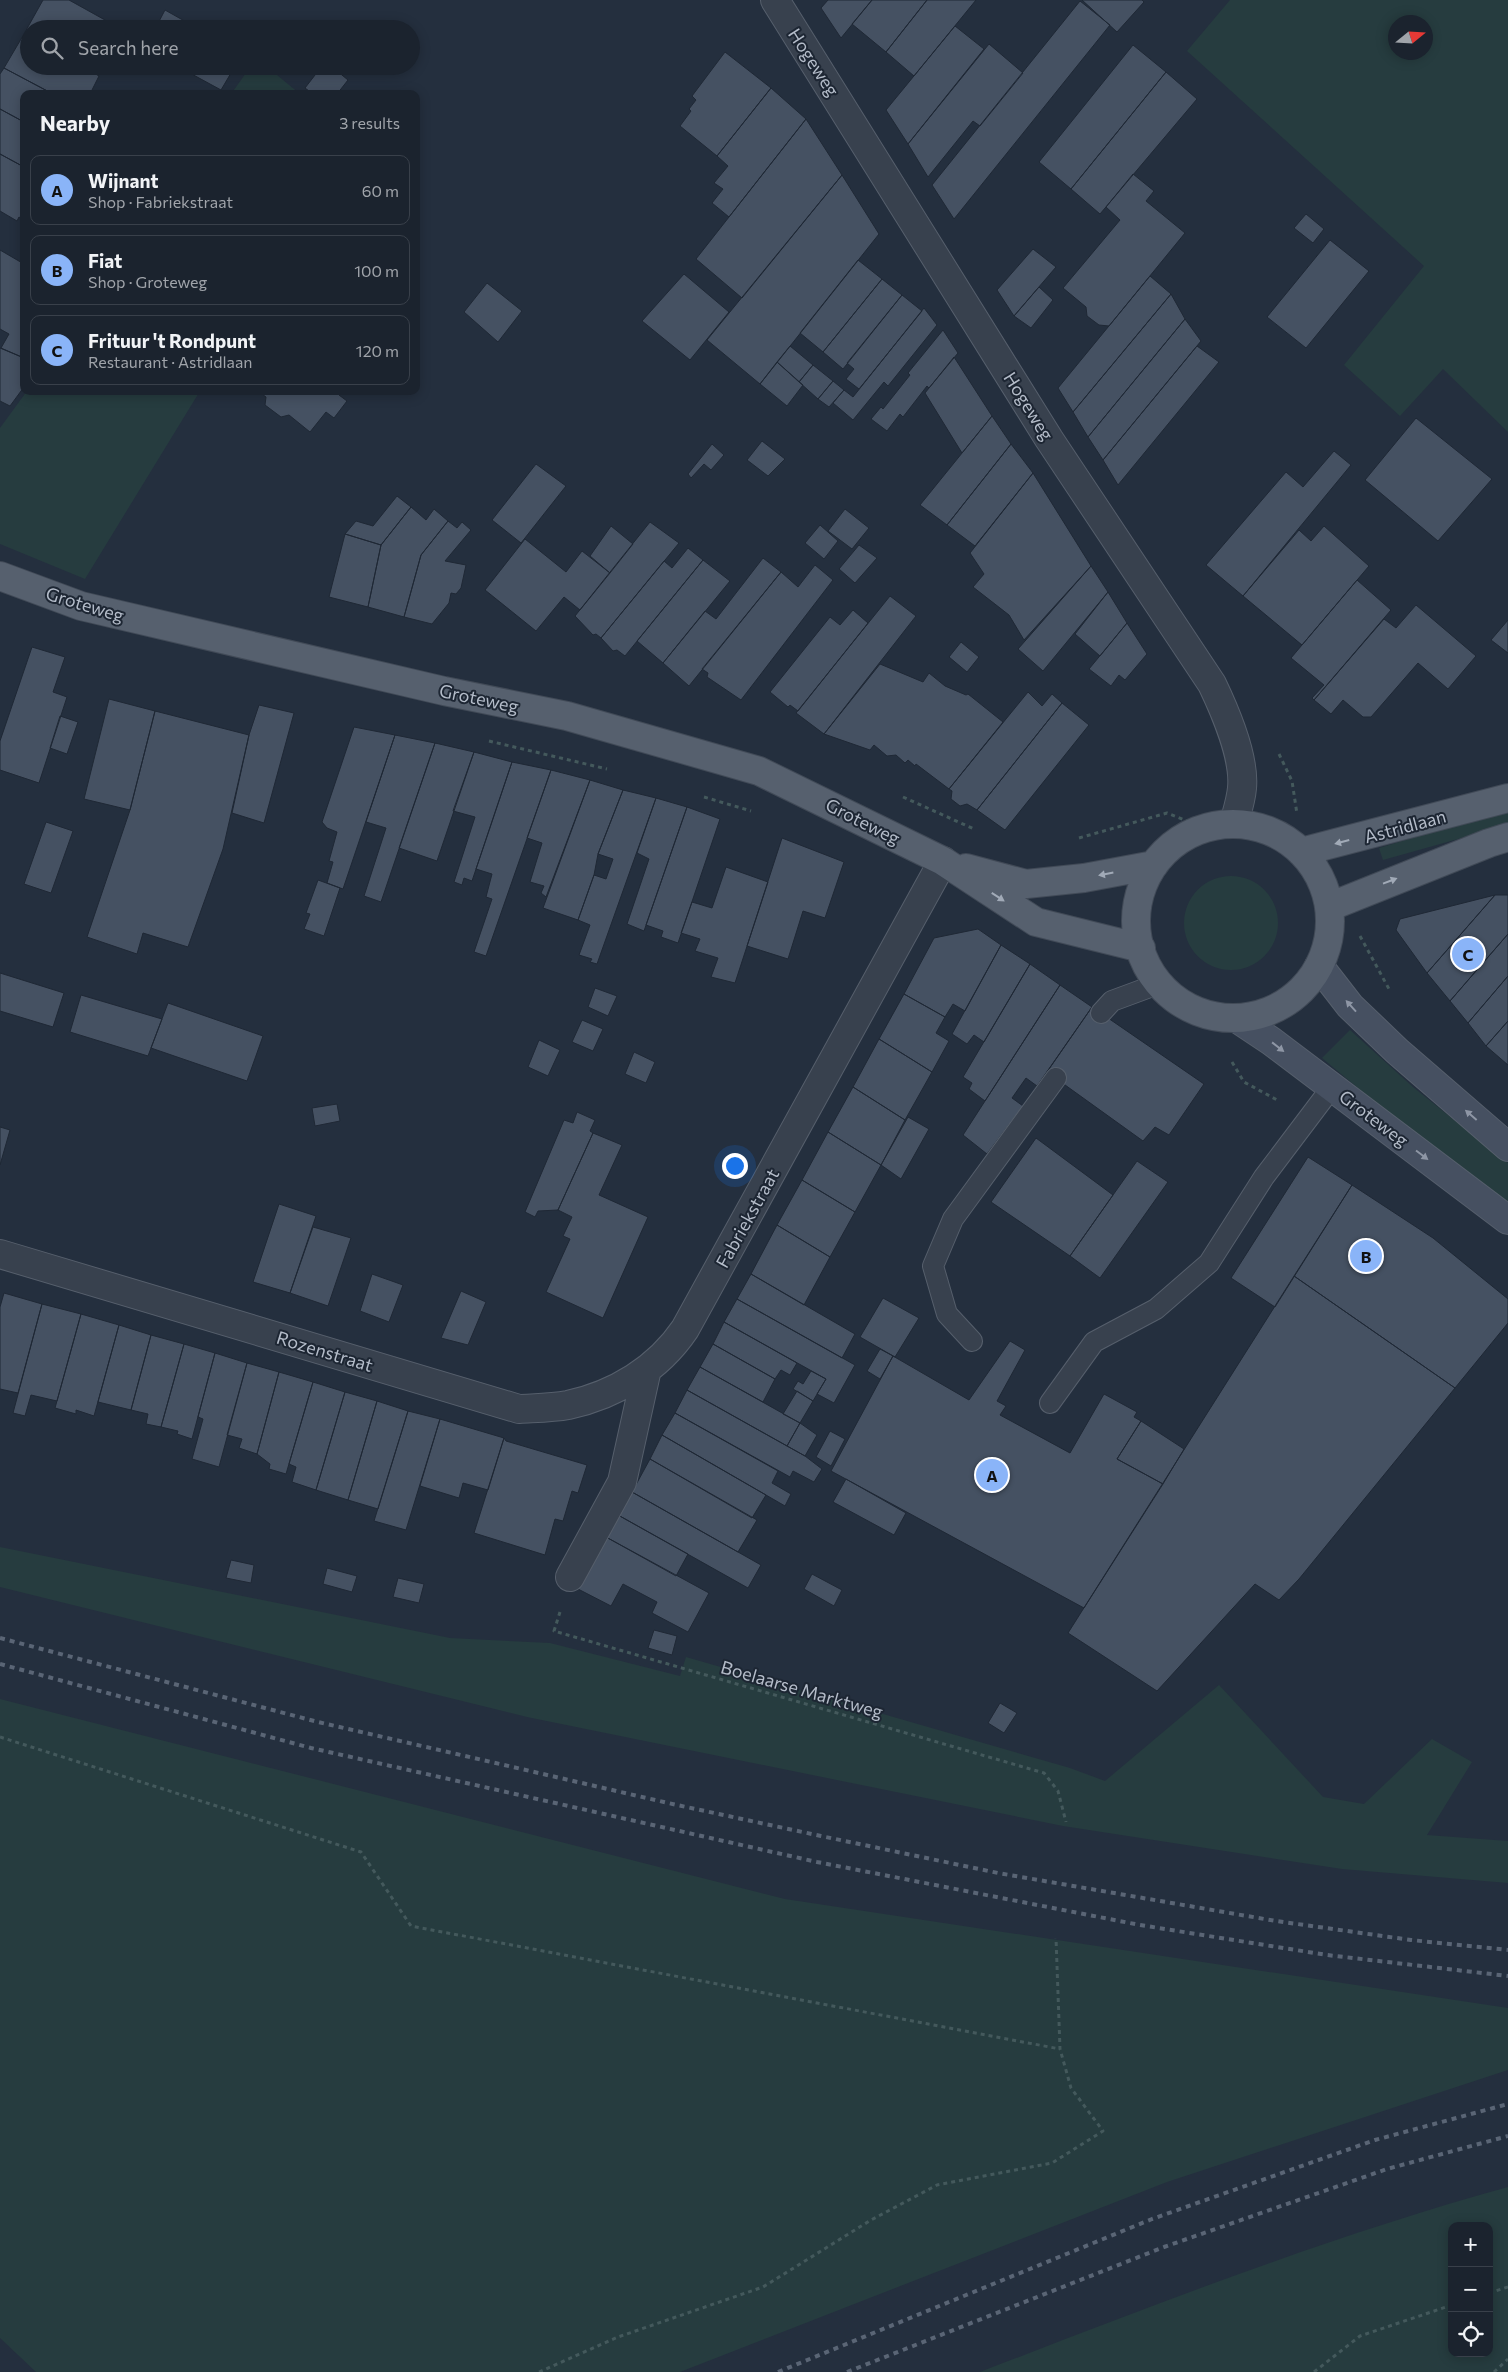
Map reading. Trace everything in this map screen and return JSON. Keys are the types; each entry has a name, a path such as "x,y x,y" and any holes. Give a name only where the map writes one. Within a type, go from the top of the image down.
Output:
{"main road":[{"name":"Groteweg","path":"0,576 81,606 444,691 567,716 759,771 943,861 1036,922 1141,948"},
{"name":"Astridlaan","path":"1301,852 1508,798"},
{"name":"Groteweg","path":"1234,823 1265,830 1301,852 1319,877 1329,907 1329,938 1319,966 1302,991 1273,1011 1238,1019 1202,1014 1173,999 1158,984 1141,948 1136,918 1140,892 1154,865 1175,840 1200,826 1234,823"},
{"path":"1329,907 1489,842 1508,837"},
{"name":"Groteweg","path":"943,861 1026,884 1084,878 1154,865"},
{"path":"1319,966 1350,1006 1397,1051 1508,1147"},
{"name":"Groteweg","path":"1238,1019 1332,1087 1508,1220"}],"street":[{"name":"Hogeweg","path":"775,0 1049,439 1212,684 1229,719 1241,774 1242,788 1234,823"},
{"name":"Fabriekstraat","path":"647,1369 675,1343 685,1330 943,861"},
{"name":"Rozenstraat","path":"0,1254 519,1409 568,1405 612,1392 647,1369"},
{"path":"570,1577 622,1482 647,1369"}],"lane":[{"path":"1101,1013 1112,1001 1158,984"},
{"path":"972,1341 947,1314 933,1266 953,1220 1056,1078"},
{"path":"1050,1404 1094,1342 1156,1308 1209,1264 1264,1177 1332,1087"}],"path":[{"path":"483,740 613,771"},
{"path":"698,796 754,813"},
{"path":"900,796 918,802 980,832"},
{"path":"1076,839 1167,813 1200,826"},
{"name":"Boelaarse Marktweg","path":"570,1577 554,1631 1044,1773 1058,1791 1066,1822"},
{"path":"0,1737 361,1852 412,1926 1060,2049"},
{"path":"540,2372 618,2337 763,2287 871,2220 937,2186 1052,2163 1103,2131 1071,2088 1060,2049 1056,1938"},
{"path":"1493,2292 1508,2287"},
{"path":"1314,2372 1360,2336 1448,2307"},
{"path":"1494,2372 1508,2359"}],"green space":[{"path":"1230,0 1508,0 1508,432 1443,369 1400,416 1344,365 1424,266 1187,51"},
{"path":"245,75 277,75 295,90 234,90"},
{"path":"24,395 198,395 85,579 0,544 0,428"},
{"path":"1508,809 1508,825 1383,860 1379,848"},
{"path":"1231,876 1249,879 1264,890 1275,905 1278,923 1275,941 1264,956 1249,967 1231,970 1213,967 1198,956 1187,941 1184,923 1187,905 1198,890 1213,879"},
{"path":"1350,1030 1413,1087 1508,1163 1508,1204 1383,1109 1322,1058"},
{"path":"0,1547 450,1638 550,1643 680,1676 686,1657 1070,1768 1105,1781 1219,1685 1323,1797 1364,1804 1432,1739 1472,1762 1427,1835 1508,1841 1508,1883 1342,1869 1063,1826 527,1717 0,1587"},
{"path":"0,1699 785,1899 1508,2008 1508,2070 1167,2182 680,2372 36,2372 0,2338"},
{"path":"1508,2187 1508,2372 980,2372 1241,2273 1374,2228"}],"building":[{"path":"43,0 69,0 105,20 32,20"},
{"path":"828,0 872,0 841,38 821,8"},
{"path":"872,0 927,0 886,52 852,24"},
{"path":"927,0 976,0 914,76 886,52"},
{"path":"1082,0 1142,0 1144,2 1117,32"},
{"path":"1080,1 1110,25 954,219 932,185"},
{"path":"165,10 183,20 160,20"},
{"path":"955,26 984,49 908,144 886,110"},
{"path":"20,41 20,75 99,76 92,90 45,90 4,68"},
{"path":"989,44 1023,73 980,126 973,121 928,177 908,144"},
{"path":"1133,45 1166,72 1071,189 1039,162"},
{"path":"725,52 771,88 717,156 680,126 691,111 689,109 696,100 692,96"},
{"path":"4,68 45,90 20,90 20,120 0,109 0,74"},
{"path":"1166,72 1197,99 1100,214 1071,189"},
{"path":"194,75 230,75 221,90"},
{"path":"315,75 342,75 348,80 340,90 308,90 305,88"},
{"path":"771,88 806,119 729,217 712,203 723,189 714,183 728,166 717,156"},
{"path":"0,109 20,120 20,165 0,154"},
{"path":"806,119 842,175 742,298 696,259"},
{"path":"0,154 20,165 20,218 17,221 0,211"},
{"path":"1133,174 1154,191 1146,201 1185,233 1109,326 1099,325 1087,316 1086,307 1063,288 1120,220 1106,207"},
{"path":"842,175 879,234 760,384 707,340"},
{"path":"1306,214 1324,229 1313,243 1294,228"},
{"path":"1330,240 1369,271 1306,348 1267,317"},
{"path":"1033,249 1056,267 1014,316 997,290"},
{"path":"0,250 20,262 20,356 1,348 9,334 0,329"},
{"path":"858,260 882,279 823,352 800,333"},
{"path":"684,274 729,312 690,360 642,321"},
{"path":"1150,276 1171,294 1073,412 1058,388"},
{"path":"882,279 902,295 843,369 823,352"},
{"path":"487,283 522,311 498,342 464,312"},
{"path":"1039,287 1053,300 1031,328 1014,316"},
{"path":"1171,294 1185,319 1088,437 1073,412"},
{"path":"902,295 922,311 859,389 846,379 854,369 847,363"},
{"path":"924,308 937,325 888,386 884,382 853,420 833,403 844,390 853,397"},
{"path":"1185,319 1201,341 1103,460 1088,437"},
{"path":"943,330 958,353 929,388 927,386 903,417 900,414 887,431 871,419 881,407 883,409 910,375 908,373"},
{"path":"790,346 813,365 799,382 777,362"},
{"path":"1197,346 1219,362 1118,485 1103,460"},
{"path":"0,348 20,356 20,392 10,406 0,401"},
{"path":"954,357 992,416 962,453 925,393"},
{"path":"777,362 803,385 787,406 760,384"},
{"path":"813,365 833,381 818,399 799,382"},
{"path":"833,381 844,390 829,407 818,399"},
{"path":"263,395 339,395 347,401 334,418 326,412 310,432 289,415 281,417 265,405 266,397"},
{"path":"992,416 1011,444 947,525 920,505"},
{"path":"1416,418 1492,479 1438,541 1365,480"},
{"path":"762,441 785,459 768,476 747,460"},
{"path":"712,444 724,455 711,470 704,464 691,478 688,474"},
{"path":"1011,444 1033,473 975,546 947,525"},
{"path":"1334,451 1351,465 1243,596 1206,565 1286,472 1303,487"},
{"path":"536,464 566,486 521,543 492,520"},
{"path":"1033,473 1091,566 1024,640 1009,615 973,587 984,574 970,553"},
{"path":"397,496 411,507 381,545 345,534 356,521 373,526"},
{"path":"411,507 426,520 434,509 448,521 421,555 404,617 368,607 381,545"},
{"path":"845,509 869,528 852,549 828,531"},
{"path":"448,521 457,528 462,522 471,530 445,561 466,565 461,588 456,594 451,593 449,603 432,624 404,617 421,555"},
{"path":"650,522 679,543 601,638 596,634 593,635 575,616"},
{"path":"820,525 838,541 824,559 805,543"},
{"path":"611,526 633,544 610,573 590,556"},
{"path":"1324,526 1369,566 1302,645 1243,596 1299,530 1311,541"},
{"path":"345,534 381,545 368,607 329,597"},
{"path":"525,539 566,572 582,551 610,573 580,610 564,597 536,631 485,590"},
{"path":"859,545 877,558 855,583 839,569"},
{"path":"688,548 703,560 625,656 617,650 613,651 601,638 664,561 672,568"},
{"path":"763,558 781,572 689,686 663,663 705,611 716,619"},
{"path":"703,560 730,581 663,663 637,641"},
{"path":"815,565 833,580 741,700 707,677 708,673 702,669 781,572 798,587"},
{"path":"1091,566 1108,592 1043,671 1018,649"},
{"path":"1357,580 1391,610 1314,700 1312,698 1324,685 1291,658"},
{"path":"1108,592 1127,623 1100,656 1075,634"},
{"path":"890,596 916,616 824,734 796,713"},
{"path":"1416,605 1476,656 1448,689 1418,663 1371,717 1363,717 1343,700 1331,714 1314,700 1384,619 1396,628"},
{"path":"853,610 868,623 798,711 790,705 788,707 770,692 830,617 840,625"},
{"path":"1508,620 1508,653 1491,640"},
{"path":"1127,623 1147,654 1125,680 1119,675 1111,686 1089,669"},
{"path":"961,642 979,657 967,672 949,657"},
{"path":"32,647 65,657 53,692 67,697 39,783 0,770 0,741"},
{"path":"880,664 923,682 929,673 945,686 966,695 968,694 1003,722 949,789 916,764 915,766 908,760 905,763 896,755 887,756 874,745 870,750 824,734"},
{"path":"1028,692 1042,706 1052,694 1062,703 977,810 967,804 960,806 951,799 952,791 949,789"},
{"path":"109,699 155,711 130,810 84,799"},
{"path":"1062,703 1089,725 1005,830 977,810"},
{"path":"259,705 294,713 264,823 232,813 249,735"},
{"path":"155,711 249,735 223,849 188,947 143,933 137,954 87,937 130,810"},
{"path":"60,716 78,722 67,754 50,748"},
{"path":"354,727 395,735 343,889 327,883 333,862 329,861 337,832 327,828 322,822"},
{"path":"395,735 435,743 381,902 364,896 386,828 366,822"},
{"path":"435,743 474,752 437,861 399,848"},
{"path":"474,752 512,762 472,881 464,878 462,885 454,882 475,817 453,811"},
{"path":"512,762 551,770 486,956 474,952 492,899 486,897 492,874 476,869"},
{"path":"551,770 590,780 546,897 541,893 544,886 530,882 542,843 527,838"},
{"path":"590,780 623,790 598,854 594,875 578,920 543,908"},
{"path":"623,790 656,798 597,964 590,962 592,959 579,955 590,925 578,920 594,875 606,879 613,859 598,854"},
{"path":"656,798 687,807 644,931 627,924 649,859 637,853"},
{"path":"687,807 720,819 678,943 661,937 663,931 646,925"},
{"path":"46,822 73,831 51,893 24,884"},
{"path":"782,838 844,862 825,918 803,911 788,959 747,946"},
{"path":"726,867 768,882 735,983 711,977 718,958 695,951 700,939 681,933 692,902 712,908"},
{"path":"318,880 340,888 324,936 304,929 310,914 306,913"},
{"path":"1495,895 1508,895 1508,934 1450,1001 1427,973"},
{"path":"1495,895 1427,973 1396,930 1400,919"},
{"path":"978,929 1001,945 965,1011 953,1004 945,1017 904,994 934,938"},
{"path":"1508,934 1508,976 1468,1023 1450,1001"},
{"path":"1001,945 1030,964 984,1042 974,1035 967,1044 952,1034"},
{"path":"1030,964 1060,985 985,1101 969,1089 972,1083 963,1077"},
{"path":"0,973 64,993 53,1027 0,1011"},
{"path":"1508,976 1508,1021 1486,1046 1468,1023"},
{"path":"1060,985 1092,1007 1037,1086 1026,1078 1012,1098 1023,1106 987,1154 963,1135"},
{"path":"595,988 617,996 608,1016 588,1007"},
{"path":"904,994 945,1017 936,1033 949,1041 932,1072 879,1039"},
{"path":"81,995 162,1019 148,1056 70,1032"},
{"path":"168,1003 263,1036 247,1081 151,1048"},
{"path":"1092,1007 1204,1084 1169,1135 1155,1127 1143,1141 1047,1072"},
{"path":"582,1020 603,1029 593,1051 572,1042"},
{"path":"1508,1021 1508,1065 1486,1046"},
{"path":"879,1039 932,1072 905,1120 853,1087"},
{"path":"539,1040 560,1050 548,1076 528,1067"},
{"path":"634,1052 655,1062 646,1083 625,1074"},
{"path":"853,1087 905,1120 881,1165 828,1132"},
{"path":"337,1104 340,1121 315,1126 312,1108"},
{"path":"577,1112 595,1120 590,1131 593,1133 558,1210 538,1211 535,1217 525,1212 564,1120 573,1123"},
{"path":"908,1117 929,1129 901,1179 881,1165"},
{"path":"0,1127 10,1130 0,1165"},
{"path":"828,1132 881,1165 855,1212 802,1180"},
{"path":"593,1133 622,1145 599,1195 648,1217 603,1318 546,1292 570,1239 563,1236 572,1217 558,1210"},
{"path":"1036,1138 1113,1195 1070,1256 991,1202"},
{"path":"1308,1157 1352,1185 1275,1307 1231,1278"},
{"path":"1137,1161 1168,1182 1100,1278 1070,1256"},
{"path":"802,1180 855,1212 830,1257 777,1225"},
{"path":"1352,1185 1433,1238 1508,1299 1508,1323 1455,1388 1294,1276"},
{"path":"279,1204 316,1216 290,1293 253,1282"},
{"path":"777,1225 830,1257 804,1305 751,1274"},
{"path":"313,1227 351,1238 328,1306 290,1293"},
{"path":"372,1274 403,1285 389,1322 360,1311"},
{"path":"751,1274 855,1334 842,1358 737,1299"},
{"path":"1294,1276 1455,1388 1299,1579 1279,1600 1255,1584 1157,1691 1068,1633"},
{"path":"461,1291 486,1302 468,1345 441,1338"},
{"path":"4,1293 42,1304 18,1393 0,1389 0,1307"},
{"path":"883,1298 919,1318 895,1357 860,1337"},
{"path":"737,1299 855,1365 834,1403 817,1394 826,1379 724,1322"},
{"path":"42,1304 81,1314 57,1401 31,1395 25,1416 13,1413"},
{"path":"81,1314 119,1325 94,1416 76,1410 76,1414 55,1408"},
{"path":"724,1322 797,1363 790,1375 781,1370 775,1379 713,1344"},
{"path":"119,1325 151,1335 131,1410 98,1402"},
{"path":"151,1335 184,1344 161,1427 146,1424 148,1414 131,1410"},
{"path":"1010,1341 1025,1350 997,1401 1006,1406 1000,1415 1070,1453 1104,1394 1137,1412 1134,1417 1141,1421 1117,1459 1163,1484 1084,1608 831,1471 893,1356 969,1400"},
{"path":"184,1344 215,1353 192,1439 177,1434 178,1431 161,1427"},
{"path":"713,1344 775,1379 763,1402 700,1367"},
{"path":"880,1349 893,1356 880,1379 867,1371"},
{"path":"215,1353 247,1363 219,1467 192,1459 203,1419 198,1417"},
{"path":"247,1363 279,1372 257,1454 239,1448 242,1439 227,1435"},
{"path":"700,1367 800,1423 787,1446 687,1390"},
{"path":"811,1371 826,1379 813,1401 793,1389 798,1381 803,1384"},
{"path":"279,1372 313,1382 286,1474 269,1469 270,1464 257,1454"},
{"path":"313,1382 345,1392 316,1490 292,1482 296,1467 289,1464"},
{"path":"687,1390 805,1456 822,1469 814,1482 793,1471 790,1477 675,1413"},
{"path":"797,1391 813,1401 800,1423 783,1414"},
{"path":"345,1392 377,1401 348,1500 316,1490"},
{"path":"377,1401 408,1411 378,1509 348,1500"},
{"path":"408,1411 440,1419 406,1530 374,1521"},
{"path":"675,1413 778,1471 772,1483 791,1494 785,1506 662,1435"},
{"path":"440,1419 504,1438 488,1490 463,1483 459,1498 420,1486"},
{"path":"1141,1421 1184,1449 1163,1484 1117,1459"},
{"path":"800,1423 817,1435 805,1456 787,1446"},
{"path":"830,1431 845,1439 831,1466 816,1457"},
{"path":"662,1435 766,1495 752,1518 650,1459"},
{"path":"504,1438 506,1441 587,1465 578,1493 572,1491 563,1521 555,1519 545,1555 474,1533"},
{"path":"650,1459 757,1520 738,1552 632,1492"},
{"path":"846,1479 906,1513 894,1535 833,1502"},
{"path":"632,1492 761,1565 748,1588 618,1515"},
{"path":"618,1515 688,1554 676,1576 606,1537"},
{"path":"606,1537 709,1593 688,1632 652,1613 657,1602 623,1584 611,1606 578,1589"},
{"path":"231,1560 254,1565 251,1583 226,1578"},
{"path":"327,1568 357,1576 352,1592 323,1584"},
{"path":"812,1574 842,1590 834,1606 804,1589"},
{"path":"398,1578 424,1584 419,1603 393,1597"},
{"path":"654,1630 677,1636 672,1655 648,1648"},
{"path":"1000,1703 1017,1713 1004,1733 988,1723"}],"railway":[{"path":"0,1638 318,1722 677,1805 998,1873 1276,1921 1411,1940 1508,1950"},
{"path":"0,1664 311,1748 817,1862 1140,1925 1327,1955 1508,1976"},
{"path":"778,2372 1152,2219 1375,2140 1508,2104"},
{"path":"847,2372 1164,2247 1387,2169 1508,2136"}],"place":[{"name":"Frituur 't Rondpunt","path":"1468,954"},
{"name":"Fiat","path":"1366,1256"},
{"name":"Wijnant","path":"992,1475"}]}
